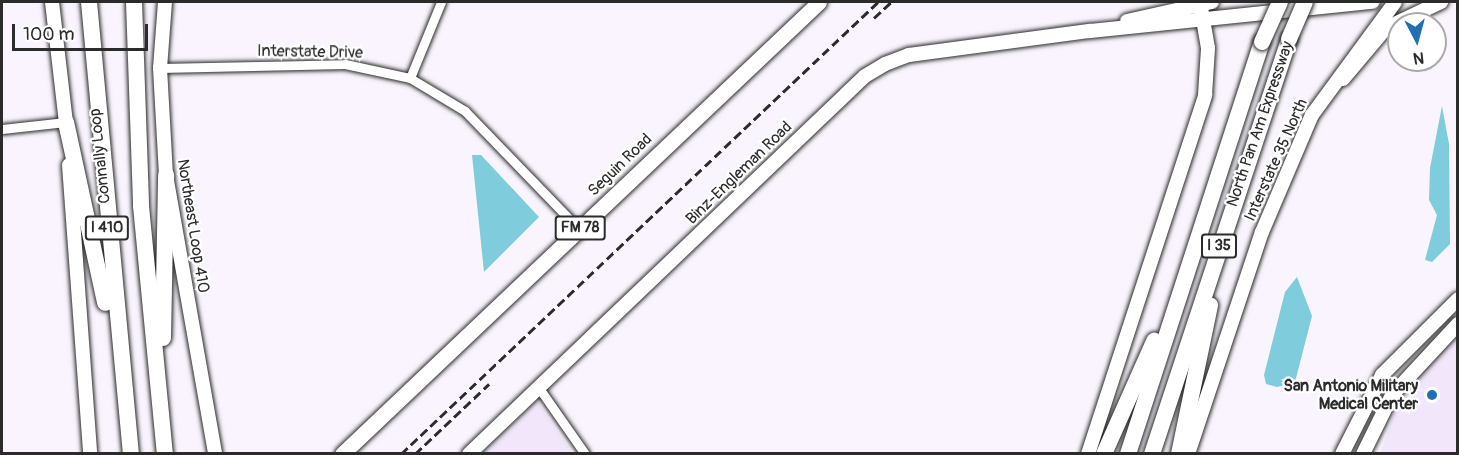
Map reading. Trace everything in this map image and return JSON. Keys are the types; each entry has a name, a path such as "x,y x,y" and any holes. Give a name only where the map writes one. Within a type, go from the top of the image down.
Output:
{"highway":[{"name":"Connally Loop","path":"89,2 122,382 131,453"},
{"name":"I 410","path":"134,2 133,87 165,453"},
{"name":"North Pan Am Expressway","path":"1128,453 1262,42 1280,2"},
{"name":"North Pan Am Expressway","path":"1152,453 1275,74 1305,2"},
{"path":"1179,453 1207,315 1275,74"},
{"path":"66,122 122,382"},
{"path":"162,420 166,175"},
{"path":"1104,453 1190,261"}],"main road":[{"path":"52,2 66,122 90,453"},
{"name":"Northeast Loop 410","path":"165,2 160,68 166,175 215,453"},
{"name":"Seguin Road","path":"342,453 819,2"},
{"path":"1088,453 1199,118 1209,67 1204,2"},
{"name":"Binz-Engleman Road","path":"1090,31 1175,6 1204,2"},
{"name":"Binz-Engleman Road","path":"469,453 865,76 909,55 1090,31 1204,22 1373,2"},
{"name":"Interstate 35 North","path":"1188,453 1262,232 1312,115 1395,2"},
{"path":"1312,115 1386,28 1441,2"},
{"path":"1342,453 1382,375 1458,298"},
{"path":"1363,453 1392,395 1458,324"}],"street":[{"path":"410,78 441,2"},
{"name":"Interstate Drive","path":"160,68 345,64 410,78 465,111 579,229"},
{"path":"2,129 66,122"},
{"path":"539,388 585,453"}],"shaded area":[{"name":"San Antonio Military Medical Center","path":"1457,333 1457,453 1380,454 1393,416 1420,373"},
{"path":"537,401 572,453 482,453"}],"water":[{"path":"1442,106 1449,144 1450,244 1432,262 1425,260 1437,215 1429,200 1430,168"},
{"path":"472,155 481,155 539,217 484,272"},
{"path":"1297,277 1312,316 1295,382 1277,387 1266,384 1264,375 1285,292"}],"railway":[{"path":"401,454 878,2"},
{"path":"874,18 891,2"},
{"path":"415,454 489,384"}],"place":[{"name":"San Antonio Military Medical Center","path":"1432,395"}]}
